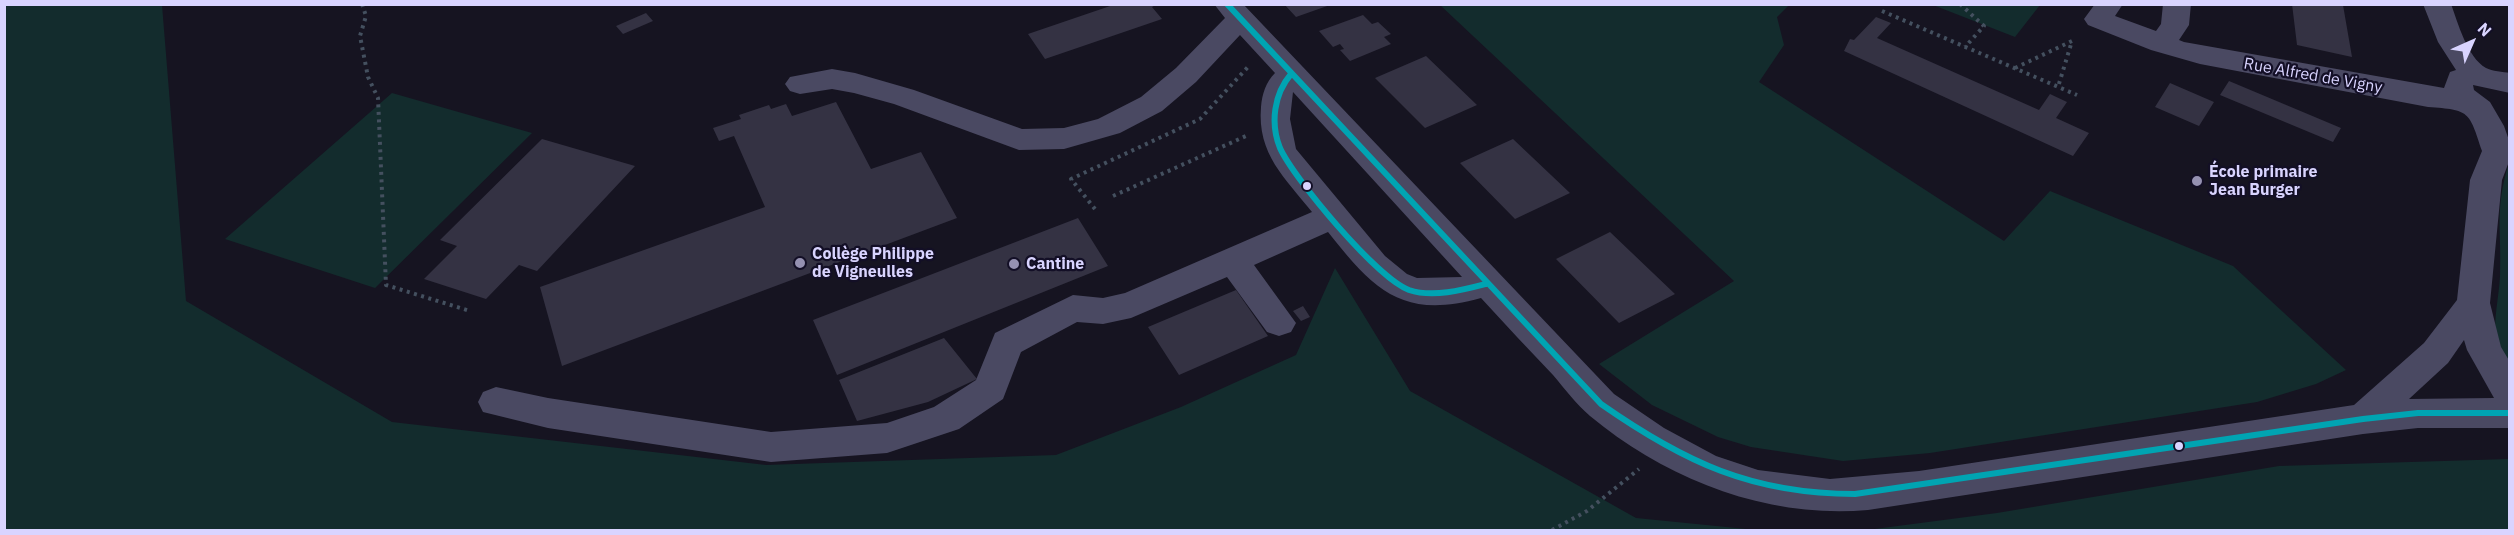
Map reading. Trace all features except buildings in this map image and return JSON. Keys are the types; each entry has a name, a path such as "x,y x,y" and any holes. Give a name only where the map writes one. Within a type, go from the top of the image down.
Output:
{"street":[{"name":"Rue Alfred de Vigny","path":"2110,4 2098,19 2161,44 2223,59 2428,97 2474,95"},
{"path":"2161,44 2175,25 2177,4"},
{"path":"2437,4 2445,30 2463,62 2497,151 2486,180 2480,256 2473,303 2484,350 2510,393"},
{"path":"800,84 832,79 855,83 904,97 1019,139 1038,142 1060,140 1119,119 1166,94 1187,74 1216,39 1234,12 1486,284 1601,404 1660,447 1697,466 1730,478 1786,492 1852,494 1919,487 2363,419 2418,413 2510,413"},
{"path":"1291,74 1281,85 1275,130 1282,153 1372,265 1395,284 1414,291 1468,290 1486,284"},
{"path":"2474,95 2510,83"},
{"path":"2474,95 2510,119"},
{"path":"496,402 548,413 771,447 887,438 946,418 990,389 1007,343 1073,308 1103,311 1131,305 1334,216"},
{"path":"1233,261 1279,323"},
{"path":"2363,419 2436,353 2473,303"}],"path":[{"path":"362,4 366,16 360,36 366,56 368,77 378,98 386,285 470,311"},
{"path":"1960,4 1984,26 1965,47"},
{"path":"1882,11 2077,95"},
{"path":"2015,69 2072,41 2058,87"},
{"path":"1113,196 1238,137 1275,130"},
{"path":"1552,531 1587,511 1634,475 1660,447"}],"green space":[{"path":"4,5 162,5 186,301 392,422 766,465 1056,455 1181,407 1296,355 1335,268 1410,391 1636,518 1756,530 5,530"},
{"path":"1440,5 1789,5 1777,17 1784,45 1759,82 2004,241 2050,191 2233,266 2346,370 2316,384 2257,402 1930,453 1843,461 1751,447 1718,437 1652,405 1599,364 1734,281"},
{"path":"1933,5 2040,5 2015,37"},
{"path":"392,93 532,133 375,288 225,239"},
{"path":"2509,163 2509,370 2497,344 2495,325 2500,276 2500,208"},
{"path":"2509,459 2509,530 1867,530 1997,513 2279,466"}],"transit line":[{"path":"1227,4 1601,404 1659,443 1689,459 1752,483 1820,494 1855,494 2363,419 2418,413 2510,413"},
{"path":"1291,74 1280,90 1275,108 1277,138 1280,147 1308,188 1366,258 1392,281 1413,291 1440,293 1486,284"}],"place":[{"name":"École primaire Jean Burger","path":"2197,181"},
{"name":"Collège Philippe de Vigneulles","path":"800,263"},
{"name":"Cantine","path":"1014,264"}]}
